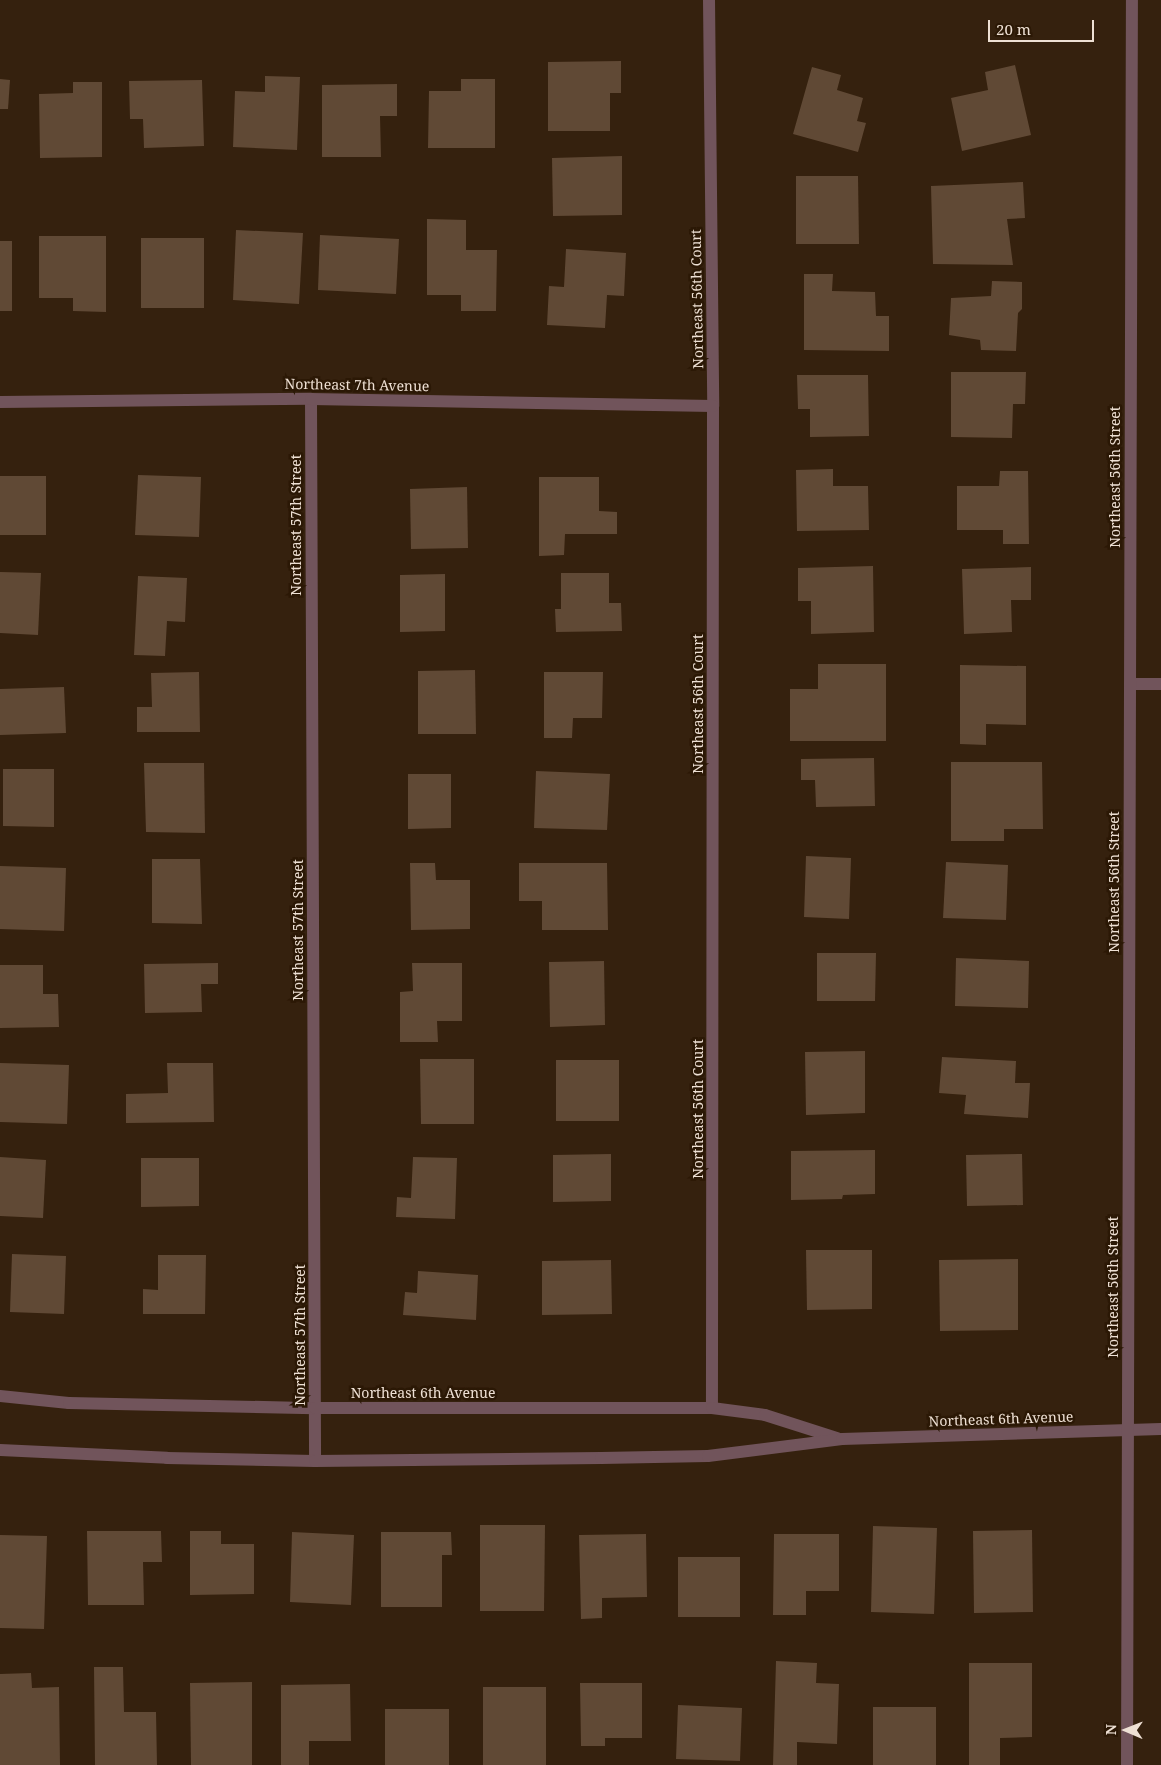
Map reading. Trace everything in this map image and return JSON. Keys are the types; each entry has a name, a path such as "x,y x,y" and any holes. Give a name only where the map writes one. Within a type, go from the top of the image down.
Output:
{"street":[{"name":"Northeast 56th Court","path":"709,0 713,406 712,1408"},
{"name":"Northeast 56th Street","path":"1127,1765 1132,0"},
{"name":"Northeast 7th Avenue","path":"0,402 311,399 713,406"},
{"name":"Northeast 57th Street","path":"311,399 315,1462"},
{"path":"1130,684 1161,684"},
{"name":"Northeast 6th Avenue","path":"0,1396 69,1403 315,1408 712,1408 764,1415 842,1439"},
{"name":"Northeast 6th Avenue","path":"0,1450 167,1458 315,1462 708,1456 842,1439 1161,1428"}],"building":[{"path":"621,61 621,93 610,93 610,131 548,131 548,62"},
{"path":"1015,65 1031,135 962,151 951,98 988,90 985,72"},
{"path":"812,67 841,75 837,90 863,98 857,121 866,123 858,152 793,134"},
{"path":"265,76 300,77 297,150 233,147 235,91 265,92"},
{"path":"0,79 10,80 8,109 0,109"},
{"path":"461,79 495,79 495,148 428,148 429,91 461,91"},
{"path":"202,80 204,146 144,148 143,119 130,119 129,81"},
{"path":"73,82 102,82 102,157 40,158 39,94 73,93"},
{"path":"397,84 397,116 380,116 381,157 322,157 322,85"},
{"path":"622,156 622,215 553,216 552,158"},
{"path":"796,176 858,176 859,244 796,244"},
{"path":"1023,182 1025,218 1007,219 1013,265 933,264 931,186"},
{"path":"427,219 466,220 466,250 497,250 496,311 461,311 461,295 427,295"},
{"path":"236,230 303,233 299,304 233,300"},
{"path":"320,235 399,239 396,294 318,290"},
{"path":"39,236 106,236 106,312 73,311 73,298 39,298"},
{"path":"141,238 204,238 204,308 141,308"},
{"path":"0,241 12,241 12,311 0,311"},
{"path":"566,249 626,253 624,296 607,295 605,328 547,325 549,286 564,287"},
{"path":"804,274 833,274 832,291 875,292 876,316 889,316 889,351 804,350"},
{"path":"992,281 1022,282 1022,309 1018,313 1016,351 981,350 980,340 949,335 951,298 991,296"},
{"path":"951,372 1026,372 1025,404 1013,404 1012,438 951,437"},
{"path":"797,375 868,375 869,436 810,437 810,409 798,409"},
{"path":"833,469 833,486 868,486 869,530 797,531 796,470"},
{"path":"1000,471 1028,471 1029,544 1003,544 1003,530 957,530 957,486 999,486"},
{"path":"138,475 201,477 199,537 135,535"},
{"path":"0,476 46,476 46,535 0,535"},
{"path":"539,477 599,477 599,511 617,512 617,534 565,534 564,555 539,556"},
{"path":"467,487 468,548 411,549 410,489"},
{"path":"873,566 874,632 811,634 811,601 798,601 798,568"},
{"path":"1031,567 1031,600 1011,600 1012,632 964,634 962,569"},
{"path":"0,572 41,573 38,635 0,633"},
{"path":"561,573 609,573 609,603 621,603 622,631 556,632 555,609 561,609"},
{"path":"445,574 445,631 400,632 400,575"},
{"path":"138,576 187,578 185,622 167,621 165,656 134,655"},
{"path":"818,664 886,664 886,741 790,741 790,689 818,689"},
{"path":"960,665 1026,666 1026,725 986,724 986,745 960,744"},
{"path":"475,670 476,734 418,734 418,671"},
{"path":"199,672 200,732 137,732 137,707 152,707 151,673"},
{"path":"544,672 603,672 602,718 573,718 572,738 544,738"},
{"path":"64,687 66,733 0,735 0,689"},
{"path":"874,758 875,806 816,807 815,780 801,780 801,759"},
{"path":"951,762 1042,762 1043,829 1004,829 1004,841 951,841"},
{"path":"144,763 204,763 205,833 146,832"},
{"path":"3,769 54,769 54,827 3,826"},
{"path":"536,771 610,774 607,830 534,828"},
{"path":"408,774 451,774 451,828 408,829"},
{"path":"806,856 851,858 849,919 804,917"},
{"path":"152,859 200,859 202,924 152,923"},
{"path":"946,862 1008,865 1006,920 943,918"},
{"path":"410,863 435,863 436,880 470,880 470,929 411,930"},
{"path":"519,863 607,863 608,930 542,930 542,901 519,901"},
{"path":"0,866 66,868 64,931 0,929"},
{"path":"817,953 876,953 875,1001 817,1001"},
{"path":"956,958 1029,961 1028,1008 955,1006"},
{"path":"604,961 605,1025 550,1027 549,962"},
{"path":"218,963 218,984 201,984 202,1012 145,1013 144,964"},
{"path":"412,963 462,963 462,1021 437,1021 438,1042 400,1042 400,992 413,991"},
{"path":"0,965 43,965 43,994 58,994 59,1027 0,1028"},
{"path":"865,1051 865,1113 806,1115 805,1052"},
{"path":"942,1057 1016,1061 1015,1083 1030,1083 1028,1118 964,1114 966,1095 939,1093"},
{"path":"420,1059 474,1059 474,1124 421,1124"},
{"path":"556,1060 619,1060 619,1121 556,1121"},
{"path":"0,1063 69,1065 67,1124 0,1122"},
{"path":"167,1063 213,1063 214,1122 126,1123 126,1094 168,1093"},
{"path":"875,1150 875,1194 843,1195 842,1199 791,1200 791,1151"},
{"path":"611,1154 611,1201 553,1202 553,1155"},
{"path":"1022,1154 1023,1205 967,1206 966,1155"},
{"path":"0,1157 46,1160 43,1218 0,1216"},
{"path":"413,1157 457,1158 455,1219 396,1217 397,1197 411,1198"},
{"path":"141,1158 199,1158 199,1206 141,1207"},
{"path":"806,1250 872,1250 872,1309 807,1310"},
{"path":"12,1254 66,1256 64,1314 10,1312"},
{"path":"158,1255 206,1255 205,1314 143,1314 143,1289 158,1290"},
{"path":"1018,1259 1018,1330 940,1331 939,1260"},
{"path":"611,1260 612,1314 542,1315 542,1261"},
{"path":"418,1271 478,1275 476,1320 403,1315 405,1292 417,1293"},
{"path":"480,1525 545,1525 544,1611 480,1611"},
{"path":"873,1526 937,1528 934,1614 871,1612"},
{"path":"1032,1530 1033,1612 974,1613 973,1531"},
{"path":"87,1531 161,1531 162,1562 143,1562 144,1605 88,1605"},
{"path":"190,1531 221,1531 221,1544 254,1544 254,1594 190,1595"},
{"path":"292,1532 354,1535 351,1605 290,1602"},
{"path":"381,1532 451,1532 452,1555 442,1555 442,1607 381,1607"},
{"path":"646,1534 647,1597 602,1598 602,1618 581,1619 579,1535"},
{"path":"774,1534 839,1534 839,1591 806,1591 806,1615 773,1615"},
{"path":"0,1535 47,1536 44,1629 0,1628"},
{"path":"678,1557 740,1557 740,1617 678,1617"},
{"path":"776,1661 817,1663 816,1683 839,1684 837,1744 797,1742 797,1765 773,1765"},
{"path":"969,1663 1032,1663 1032,1737 1000,1738 1000,1765 969,1765"},
{"path":"94,1667 123,1667 124,1712 156,1712 157,1765 95,1765"},
{"path":"31,1673 32,1688 59,1687 60,1765 0,1765 0,1674"},
{"path":"252,1682 252,1765 191,1765 190,1683"},
{"path":"580,1683 642,1683 642,1738 605,1738 605,1746 581,1746"},
{"path":"350,1684 351,1741 309,1741 309,1765 281,1765 281,1685"},
{"path":"483,1687 546,1687 546,1765 483,1765"},
{"path":"678,1705 742,1708 740,1761 676,1759"},
{"path":"873,1707 936,1707 936,1765 873,1765"},
{"path":"385,1709 449,1709 449,1765 385,1765"}]}
